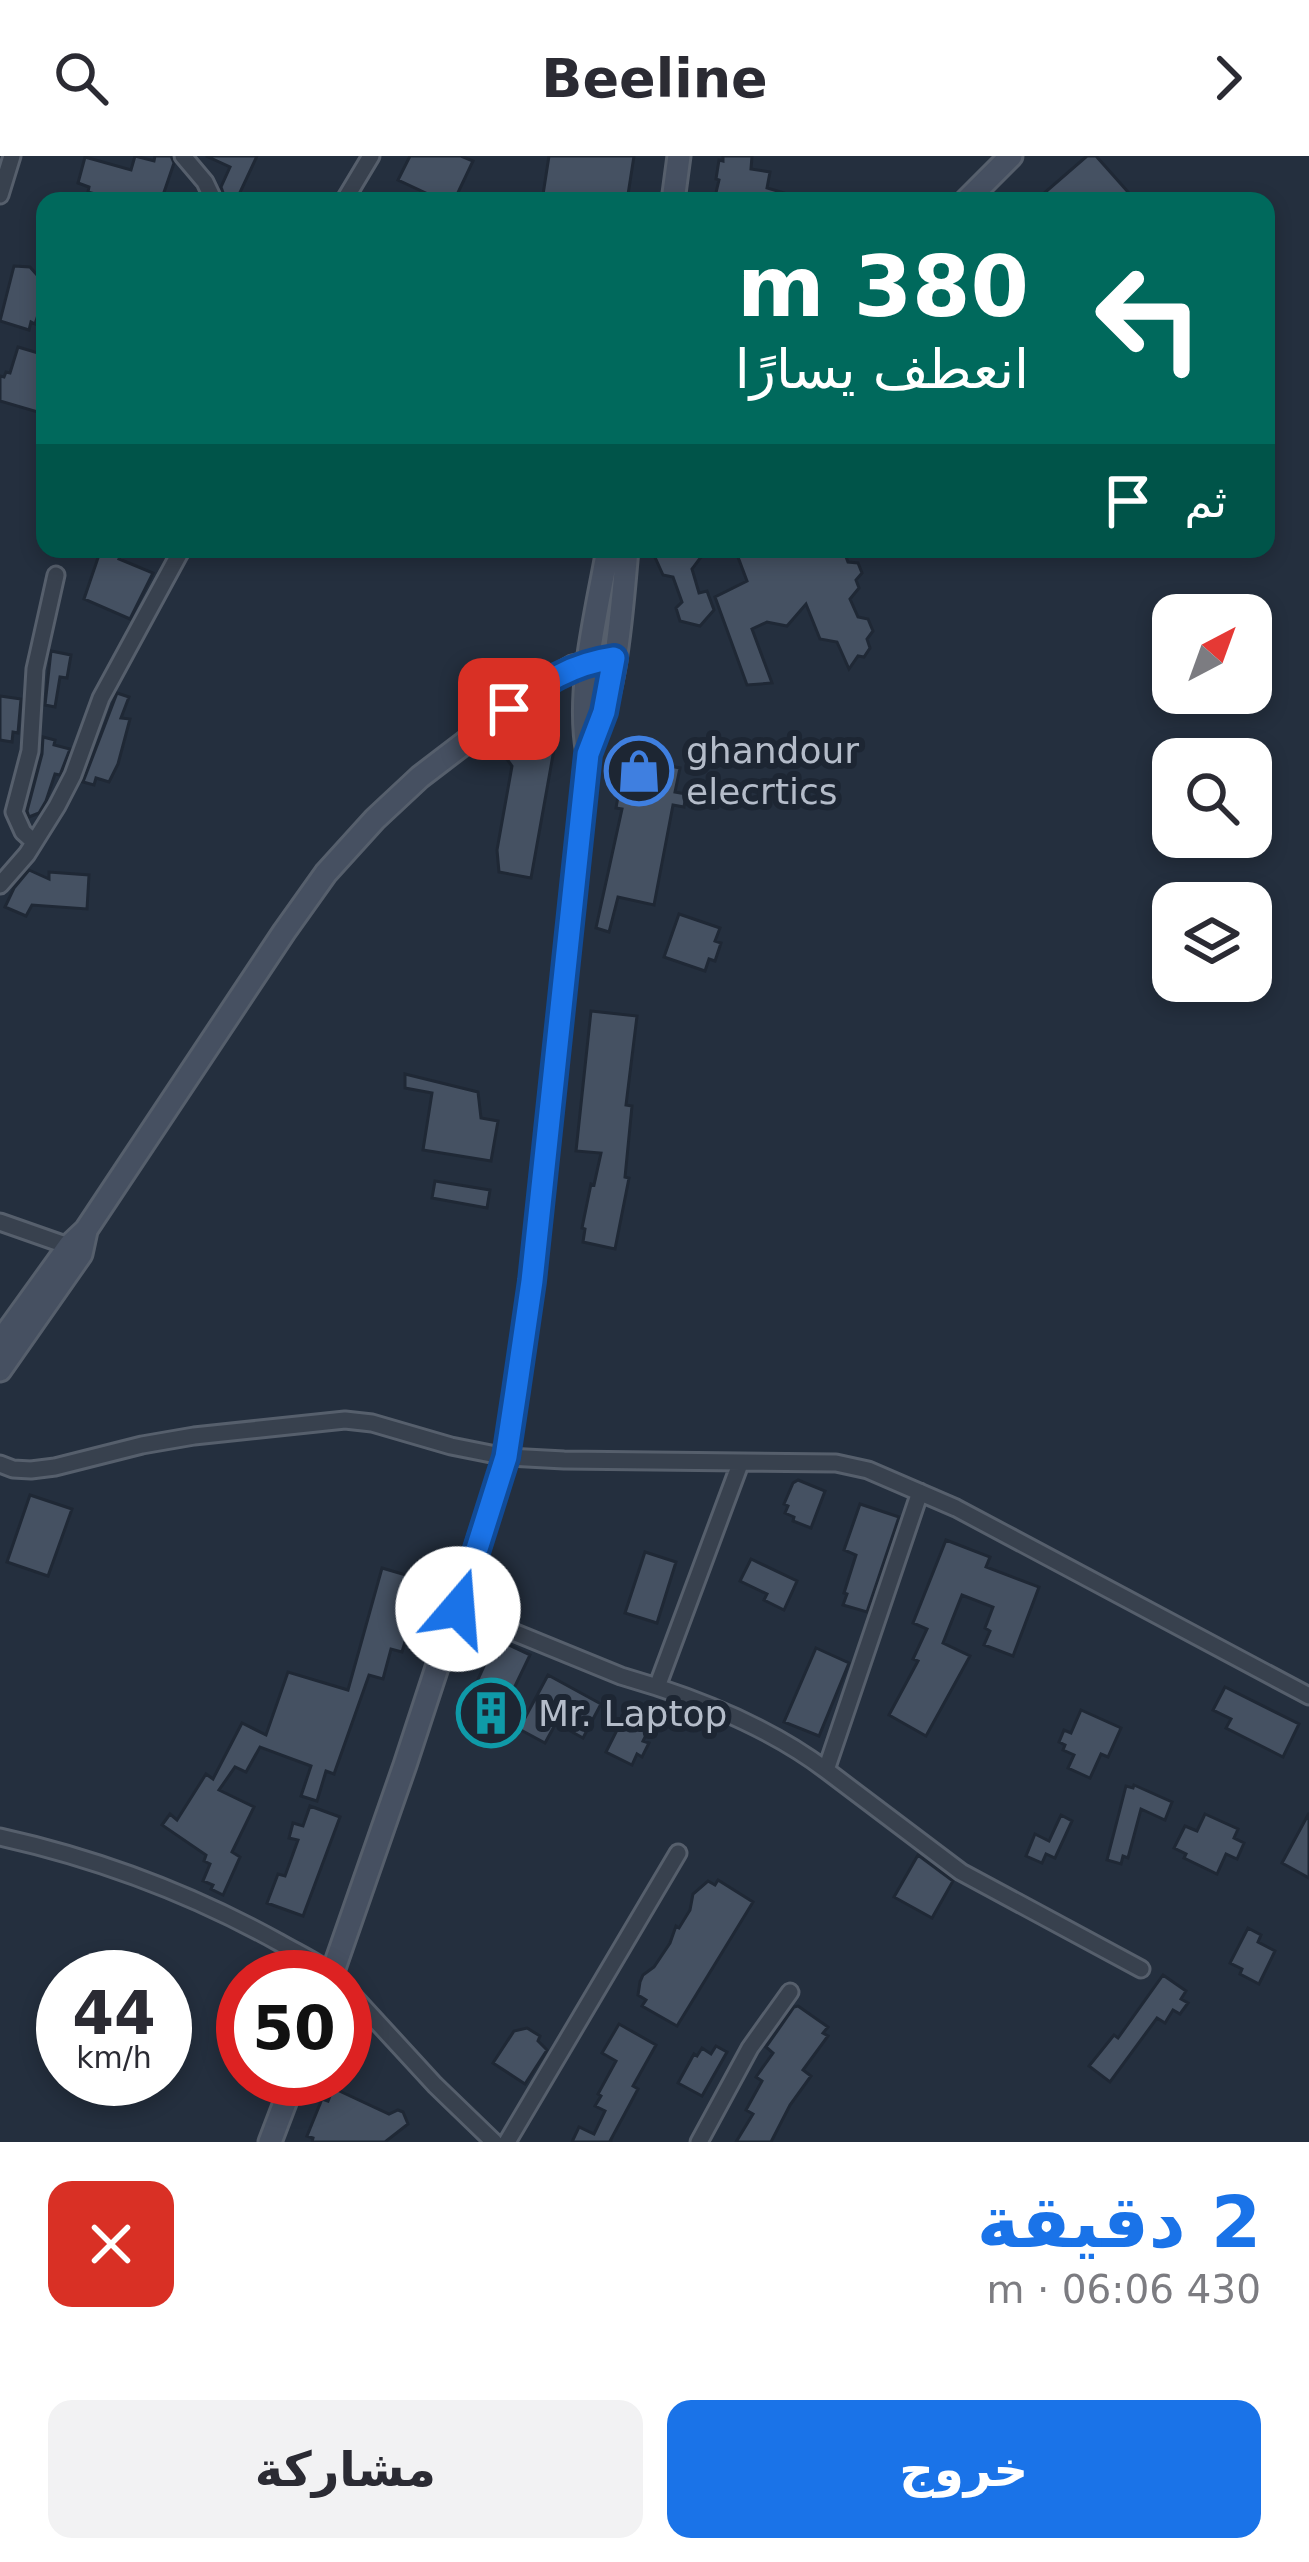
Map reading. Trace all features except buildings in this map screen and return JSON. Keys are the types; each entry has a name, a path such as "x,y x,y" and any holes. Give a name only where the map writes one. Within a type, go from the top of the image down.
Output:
{"main road":[{"path":"674,192 679,156"},
{"path":"975,192 1011,156"},
{"path":"588,754 584,733 589,662 617,558"},
{"path":"345,1950 506,1457 532,1281 588,754 604,712 614,658 618,558"},
{"path":"0,1370 79,1243 326,874 420,777 535,689 558,674 614,658"},
{"path":"0,1342 79,1243"},
{"path":"270,2142 284,2106"}],"street":[{"path":"0,194 12,156"},
{"path":"184,156 210,192"},
{"path":"349,192 371,156"},
{"path":"0,885 27,854 74,775 101,698 177,558"},
{"path":"34,842 23,832 14,812 30,752 35,669 56,575"},
{"path":"0,1222 79,1243"},
{"path":"0,1464 13,1469 56,1467 194,1436 345,1420 506,1457 836,1463 868,1470 956,1508 1304,1690"},
{"path":"657,1687 740,1464"},
{"path":"826,1770 920,1492"},
{"path":"458,1609 621,1676 693,1700 787,1743 961,1872 1141,1970"},
{"path":"0,1837 158,1883 289,1950"},
{"path":"507,2142 678,1853"},
{"path":"699,2142 750,2048 790,1992"},
{"path":"372,2017 494,2142"}],"place":[{"name":"ghandour elecrtics","path":"639,771"},
{"name":"Mr. Laptop","path":"491,1713"}],"route":[{"path":"458,1609 506,1457 532,1281 588,754 604,712 614,658 558,674 509,709"}]}
